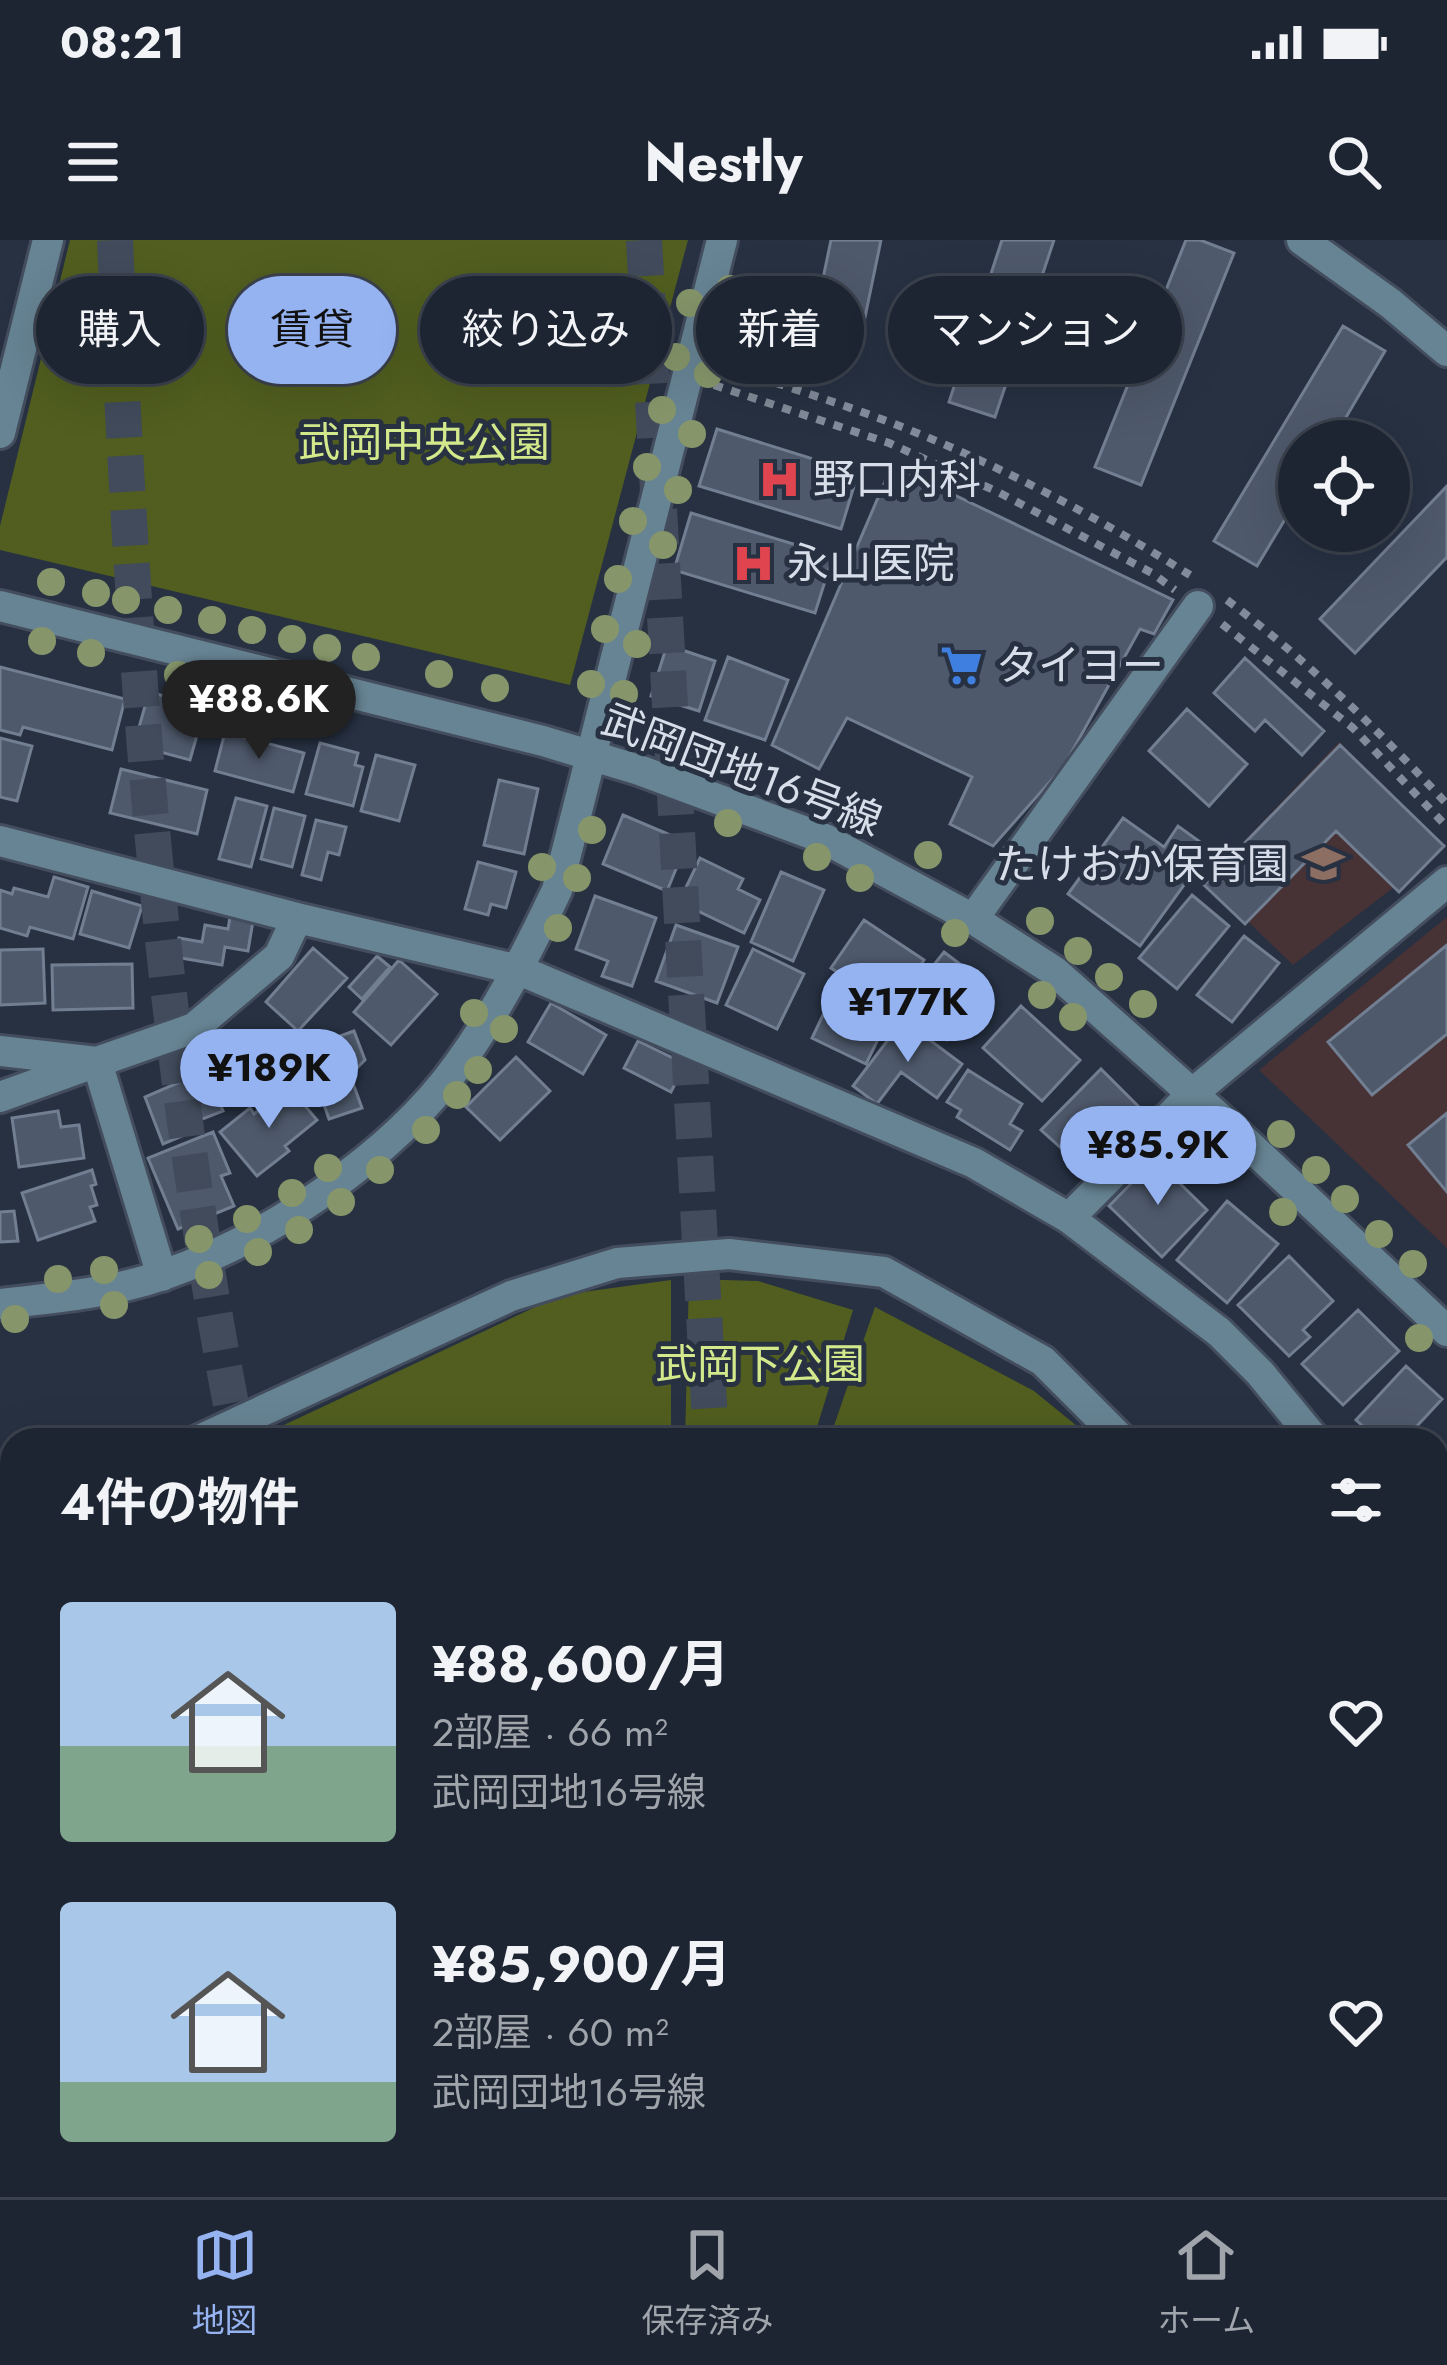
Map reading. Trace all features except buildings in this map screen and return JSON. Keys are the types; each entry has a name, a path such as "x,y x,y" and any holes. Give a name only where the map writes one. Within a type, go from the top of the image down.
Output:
{"street":[{"path":"0,433 48,240"},
{"path":"0,1304 162,1276 254,1236 335,1186 456,1069 519,970 557,890 722,240"},
{"path":"1302,240 1447,351"},
{"path":"973,919 1201,591"},
{"name":"武岡団地16号線","path":"0,606 592,755 825,839 973,919 1054,971 1447,1331"},
{"path":"0,841 298,919 519,970 974,1163 1069,1218 1219,1332 1260,1372 1305,1428"},
{"path":"1069,1218 1192,1093 1447,882"},
{"path":"0,1097 194,1028 279,956 298,919"},
{"path":"0,1051 98,1063"},
{"path":"98,1063 162,1276"},
{"path":"226,1428 512,1296 617,1263 729,1254 884,1272 1043,1361 1110,1428"}],"path":[{"path":"711,384 889,443 998,492 1152,573 1201,591 1353,728 1447,827"},
{"path":"775,384 897,425 1093,516 1284,644 1362,712 1447,803"}],"shaded area":[{"name":"たけおか保育園","path":"1339,742 1446,847 1293,965 1206,881"},
{"path":"1447,917 1447,1248 1259,1070"}],"green space":[{"name":"武岡中央公園","path":"70,240 688,240 672,300 672,276 420,276 420,384 650,384 570,685 0,550 0,526 36,379 36,384 204,384 204,276 61,276"},
{"name":"武岡下公園","path":"689,1279 758,1281 853,1310 817,1428 685,1428"},
{"path":"671,1280 671,1428 278,1428 561,1295"},
{"path":"875,1307 1034,1391 1079,1428 833,1428"}],"tunnel":[{"path":"115,240 130,541 153,843 188,1143 236,1428"},
{"path":"644,240 710,1428"}],"place":[{"name":"野口内科","path":"779,479"},
{"name":"永山医院","path":"753,563"},
{"name":"タイヨー","path":"962,665"},
{"name":"たけおか保育園","path":"1323,864"}]}
